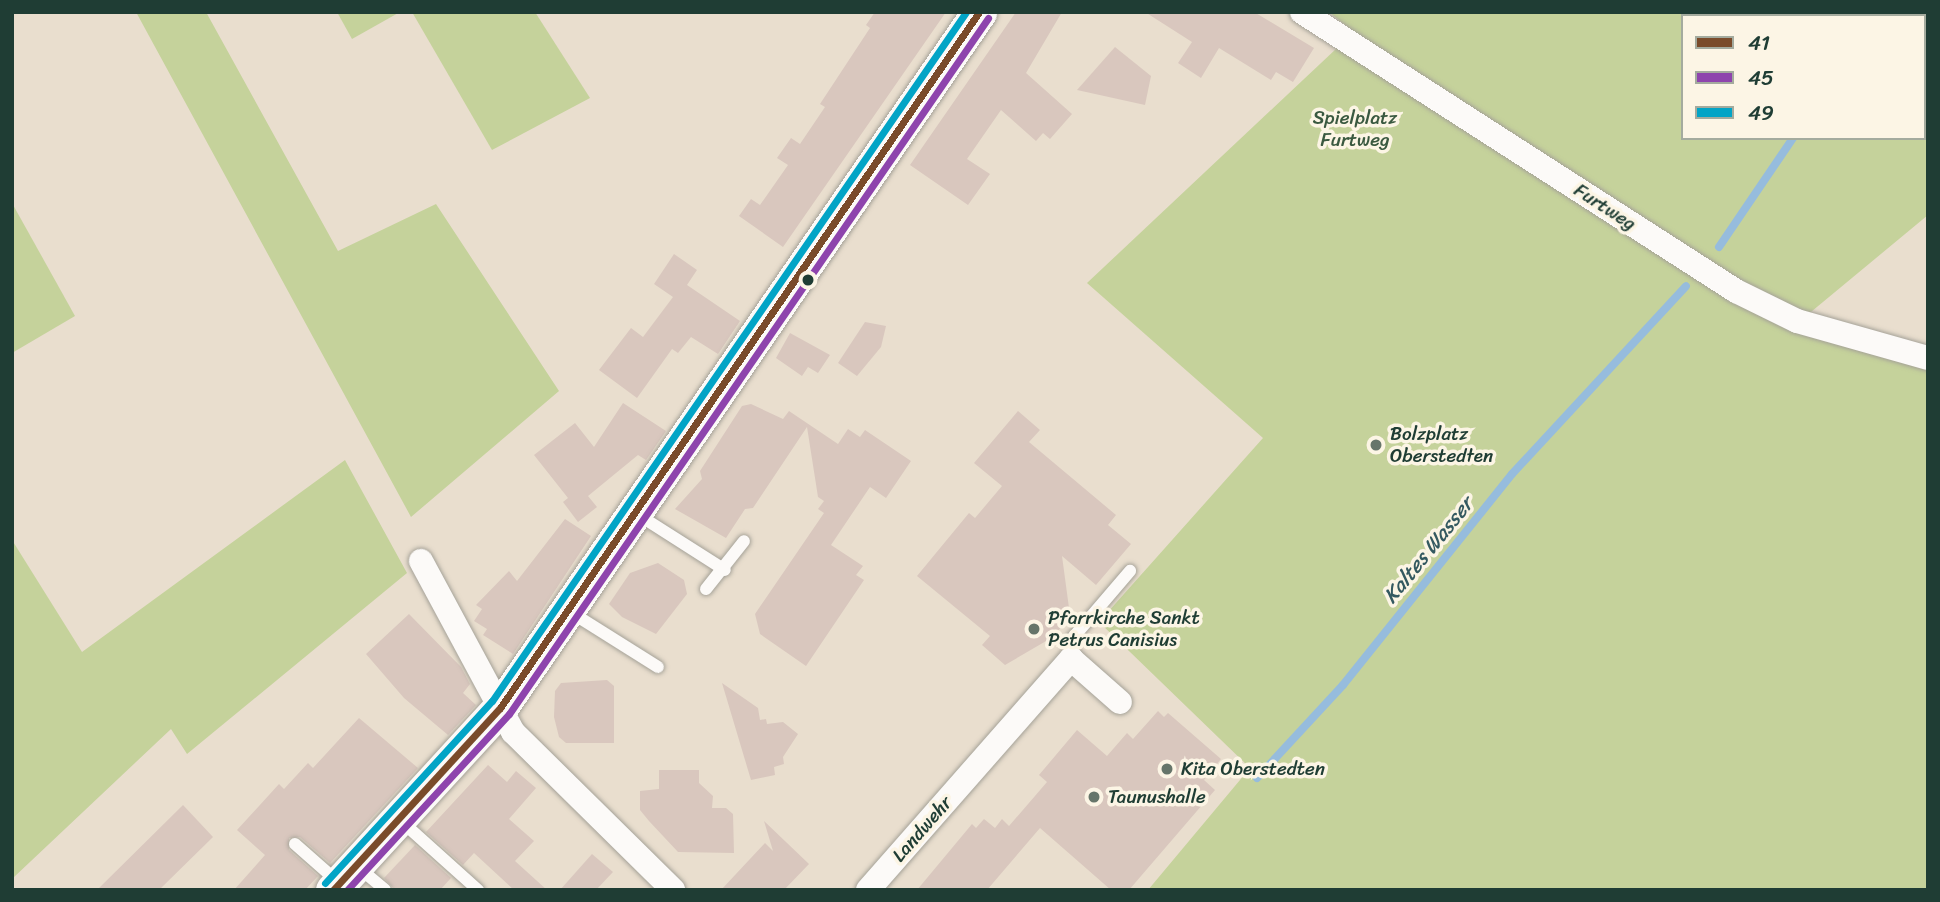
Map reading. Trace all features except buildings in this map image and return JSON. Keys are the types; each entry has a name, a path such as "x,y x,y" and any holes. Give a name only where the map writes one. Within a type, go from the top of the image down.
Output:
{"street":[{"path":"347,881 398,818 500,708 979,12"},
{"name":"Furtweg","path":"1302,12 1736,291 1797,321 1928,358"},
{"path":"421,561 513,732 673,890"},
{"path":"1071,659 1120,702"},
{"name":"Landwehr","path":"869,890 1071,659"}],"lane":[{"path":"636,514 725,570"},
{"path":"706,589 725,570 744,541"},
{"path":"1071,659 1071,640 1130,571"},
{"path":"568,611 658,667"},
{"path":"398,818 478,890"},
{"path":"295,844 347,881 385,890"}],"green space":[{"path":"136,12 206,12 338,251 436,204 559,391 411,517"},
{"path":"337,12 400,12 352,39"},
{"path":"412,12 535,12 590,98 492,150"},
{"name":"Spielplatz Furtweg","path":"1329,12 1928,12 1928,215 1794,326 1928,371 1928,890 1148,890 1250,768 1099,622 1263,438 1087,283 1354,32"},
{"path":"12,203 75,316 12,353"},
{"path":"345,460 407,573 187,754 171,729 13,878 12,540 82,652"}],"waterway":[{"name":"Kaltes Wasser","path":"1719,247 1792,140"},
{"name":"Kaltes Wasser","path":"1257,778 1343,685 1512,474 1686,286"}],"transit line":[{"name":"49","path":"325,883 492,701 966,12"},
{"name":"41","path":"333,890 500,708 979,12"},
{"name":"45","path":"347,890 509,714 988,18"}],"place":[{"name":"Bolzplatz Oberstedten","path":"1376,445"},
{"name":"Pfarrkirche Sankt Petrus Canisius","path":"1034,629"},
{"name":"Kita Oberstedten","path":"1167,769"},
{"name":"Taunushalle","path":"1094,797"}]}
